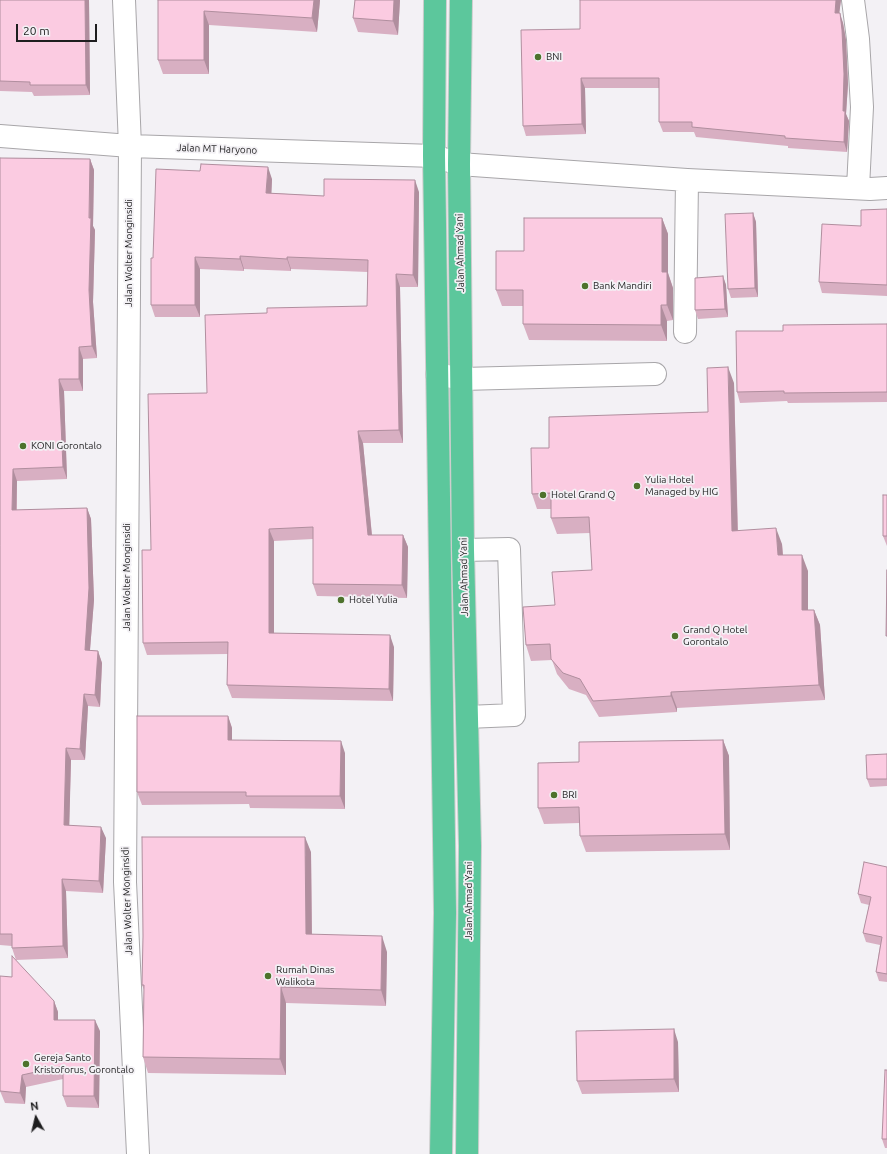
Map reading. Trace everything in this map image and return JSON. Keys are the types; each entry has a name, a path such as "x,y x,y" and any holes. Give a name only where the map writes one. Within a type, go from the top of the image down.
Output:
{"highway":[{"path":"435,0 434,156 445,913 441,1154"},
{"name":"Jalan Ahmad Yani","path":"461,0 459,164 464,550 470,846 467,1154"},
{"path":"445,913 469,921"}],"street":[{"name":"Jalan Wolter Monginsidi","path":"124,0 130,146 126,882 138,1154"},
{"path":"853,0 858,39 862,107 871,188"},
{"name":"Jalan MT Haryono","path":"0,136 130,146 434,156 459,164 687,180 871,188"},
{"path":"685,332 687,180"},
{"path":"437,374 462,379 654,374"},
{"path":"464,550 509,549 514,715 467,717"}],"building":[{"path":"0,0 85,0 86,85 30,85 30,82 0,81"},
{"path":"158,0 314,0 312,18 204,11 204,60 158,60"},
{"path":"355,0 394,0 393,21 353,18"},
{"path":"580,0 836,0 835,13 840,13 842,30 844,74 843,111 845,111 844,142 785,138 785,136 692,127 692,122 659,122 659,78 581,78 582,124 523,126 521,30 580,29"},
{"path":"0,158 90,159 89,218 91,218 89,290 92,346 79,347 79,379 59,379 63,467 13,469 12,510 87,508 89,588 85,650 98,651 95,695 84,694 80,749 66,748 64,825 101,827 99,881 62,879 63,946 12,948 12,934 0,934"},
{"path":"201,164 268,167 266,193 324,196 324,179 415,180 413,275 396,274 399,430 358,431 368,535 403,535 402,585 313,584 313,527 269,529 269,633 390,635 389,689 227,685 228,642 143,643 142,550 151,550 148,394 207,393 205,315 267,313 267,308 367,306 368,260 287,257 287,259 240,256 240,259 195,257 195,305 151,305 151,258 153,258 156,169 200,171"},
{"path":"887,209 887,285 819,282 822,224 861,226 861,210"},
{"path":"753,213 755,288 728,289 725,214"},
{"name":"Bank Mandiri","path":"524,218 662,218 662,272 667,272 667,305 661,305 661,325 523,324 523,290 496,290 496,251 524,251"},
{"path":"723,276 725,309 695,310 695,278"},
{"path":"887,324 887,392 737,392 736,331 783,331 783,325"},
{"path":"728,367 732,531 776,528 778,555 802,555 802,610 814,610 819,685 671,692 671,696 593,701 580,679 563,673 551,659 550,644 526,645 523,607 555,605 552,572 592,570 589,517 551,518 551,493 532,494 531,448 549,448 549,417 708,412 707,368"},
{"path":"883,495 887,495 887,536 883,536"},
{"path":"887,570 887,636 886,636"},
{"path":"137,716 228,716 228,740 341,741 340,796 246,796 246,792 137,792"},
{"path":"723,740 725,834 580,836 579,807 538,808 538,763 579,762 579,742"},
{"path":"887,754 887,779 867,779 866,755"},
{"name":"Rumah Dinas Walikota","path":"142,837 305,837 306,934 382,936 381,990 281,987 280,1059 143,1057 144,985 142,985"},
{"path":"864,862 887,867 887,974 876,972 882,937 863,933 871,897 858,894"},
{"path":"12,956 54,1001 54,1020 95,1020 94,1096 63,1096 63,1066 22,1075 20,1093 0,1091 0,976 12,977"},
{"path":"674,1029 674,1079 577,1081 576,1031"},
{"path":"885,1070 887,1070 887,1139 882,1139"}],"place":[{"name":"BNI","path":"538,57"},
{"name":"Bank Mandiri","path":"585,286"},
{"name":"KONI Gorontalo","path":"23,446"},
{"name":"Yulia Hotel Managed by HIG","path":"637,486"},
{"name":"Hotel Grand Q","path":"543,495"},
{"name":"Hotel Yulia","path":"341,600"},
{"name":"Grand Q Hotel Gorontalo","path":"675,636"},
{"name":"BRI","path":"554,795"},
{"name":"Rumah Dinas Walikota","path":"268,976"},
{"name":"Gereja Santo Kristoforus, Gorontalo","path":"26,1064"}]}
